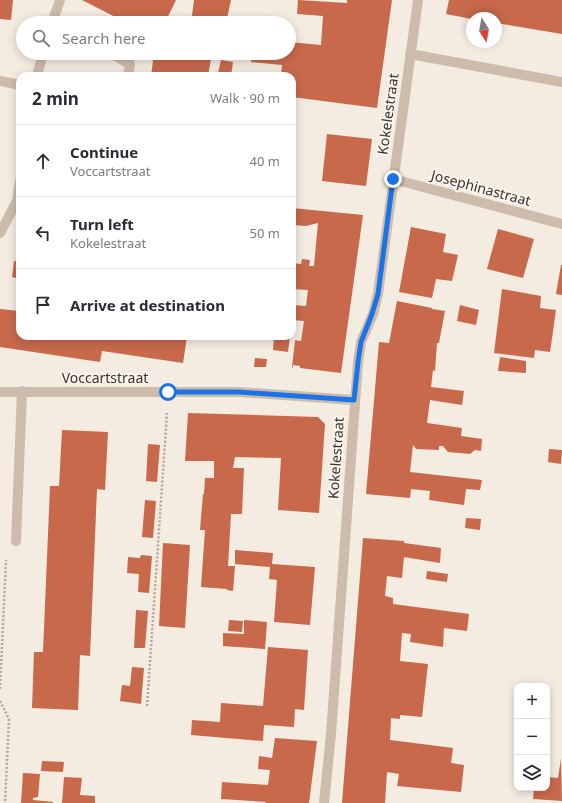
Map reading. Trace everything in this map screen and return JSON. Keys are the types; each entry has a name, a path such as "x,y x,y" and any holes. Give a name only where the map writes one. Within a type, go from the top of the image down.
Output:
{"street":[{"path":"56,16 60,0"},
{"name":"Kokelestraat","path":"324,803 332,726 354,400 358,362 361,342 378,294 418,0"},
{"path":"410,54 562,82"},
{"path":"38,72 41,60"},
{"path":"123,60 130,64 129,72"},
{"path":"0,81 16,83"},
{"name":"Josephinastraat","path":"393,179 562,224"},
{"path":"0,233 16,203"},
{"name":"Voccartstraat","path":"0,392 239,392 354,400"},
{"path":"16,541 22,392"}],"path":[{"path":"146,706 168,392"},
{"path":"0,689 6,547 16,541"},
{"path":"0,701 9,719 5,803"}],"building":[{"path":"0,0 13,0 11,20 0,19"},
{"path":"82,0 176,0 168,16 113,16"},
{"path":"194,0 231,0 228,16 192,16"},
{"path":"298,0 347,3 347,0 392,0 377,108 296,98 296,72 281,72 282,65 251,62 251,60 296,60 296,43 321,45 323,16 297,14"},
{"path":"449,0 562,0 562,34 502,24 502,12 466,12 466,18 446,14"},
{"path":"153,60 211,60 209,72 152,72"},
{"path":"221,60 233,62 232,72 218,72"},
{"path":"327,134 372,139 366,186 322,181"},
{"path":"296,208 363,215 341,373 300,368 300,366 293,365 293,368 292,367 295,340 301,341 304,321 296,320 296,305 306,306 308,290 296,289 296,263 301,264 302,259 310,260 309,266 314,266 318,223 306,226 296,225"},
{"path":"411,227 446,234 443,252 458,255 452,281 436,279 432,298 399,292"},
{"path":"498,229 534,239 523,278 487,269"},
{"path":"14,261 16,261 16,278 12,277"},
{"path":"562,265 562,295 556,294"},
{"path":"502,289 541,296 540,308 556,310 550,352 535,350 534,358 494,353"},
{"path":"397,301 445,311 439,343 437,343 435,371 433,370 431,387 464,391 462,405 430,400 427,423 462,428 461,436 482,439 481,451 475,450 470,454 448,452 443,446 439,446 439,450 416,449 413,445 410,472 482,480 480,490 466,489 464,505 429,500 430,491 411,489 410,498 366,494 379,342 389,343"},
{"path":"460,305 479,310 476,325 457,321"},
{"path":"0,309 16,311 16,340 187,340 183,363 102,351 100,362 0,347"},
{"path":"274,340 290,340 288,352 273,350"},
{"path":"500,357 526,361 526,373 498,371"},
{"path":"255,358 267,359 266,367 254,367"},
{"path":"188,413 318,417 325,424 319,513 278,510 281,458 235,457 233,468 244,468 242,514 231,514 228,566 235,566 233,591 227,589 201,587 205,530 200,530 203,494 205,478 214,478 214,461 185,461"},
{"path":"62,430 108,432 105,490 97,489 90,656 80,655 78,710 32,708 34,652 43,652 50,486 59,486"},
{"path":"148,444 160,445 157,482 146,481"},
{"path":"549,449 562,450 561,464 548,462"},
{"path":"145,500 156,501 153,538 142,537"},
{"path":"466,518 481,519 480,530 465,528"},
{"path":"363,538 404,541 404,543 441,548 440,563 404,557 402,578 387,576 385,596 393,598 393,604 469,614 467,631 444,628 443,647 410,642 411,634 402,633 400,661 428,664 422,717 400,715 400,719 391,718 390,740 453,748 451,763 464,765 461,792 397,786 399,774 387,772 385,803 342,803"},
{"path":"163,543 190,545 185,628 159,626"},
{"path":"235,550 273,553 272,564 315,567 310,625 274,622 277,580 269,579 270,567 235,564"},
{"path":"141,555 152,556 149,593 138,592 139,574 127,573 128,557 140,558"},
{"path":"427,571 448,574 447,582 426,579"},
{"path":"136,610 148,611 145,648 134,648"},
{"path":"229,620 243,621 242,632 228,631"},
{"path":"244,620 267,622 265,649 223,646 223,633 244,634"},
{"path":"268,647 308,650 304,710 295,709 294,727 264,725 263,741 191,735 192,720 220,722 221,703 263,706"},
{"path":"132,667 144,668 141,704 120,701 122,685 130,686"},
{"path":"275,738 317,741 309,803 265,803 266,802 221,799 222,782 268,785 270,770 258,769 259,756 272,758"},
{"path":"561,758 562,801 533,799 534,791 550,791 550,777 558,778"},
{"path":"42,761 64,762 63,772 41,771"},
{"path":"23,773 40,774 38,797 33,798 33,800 53,803 21,803"},
{"path":"64,777 82,778 80,795 95,796 95,803 62,803"}],"route":[{"path":"168,392 239,392 354,400 361,342 378,294 393,179"}]}
